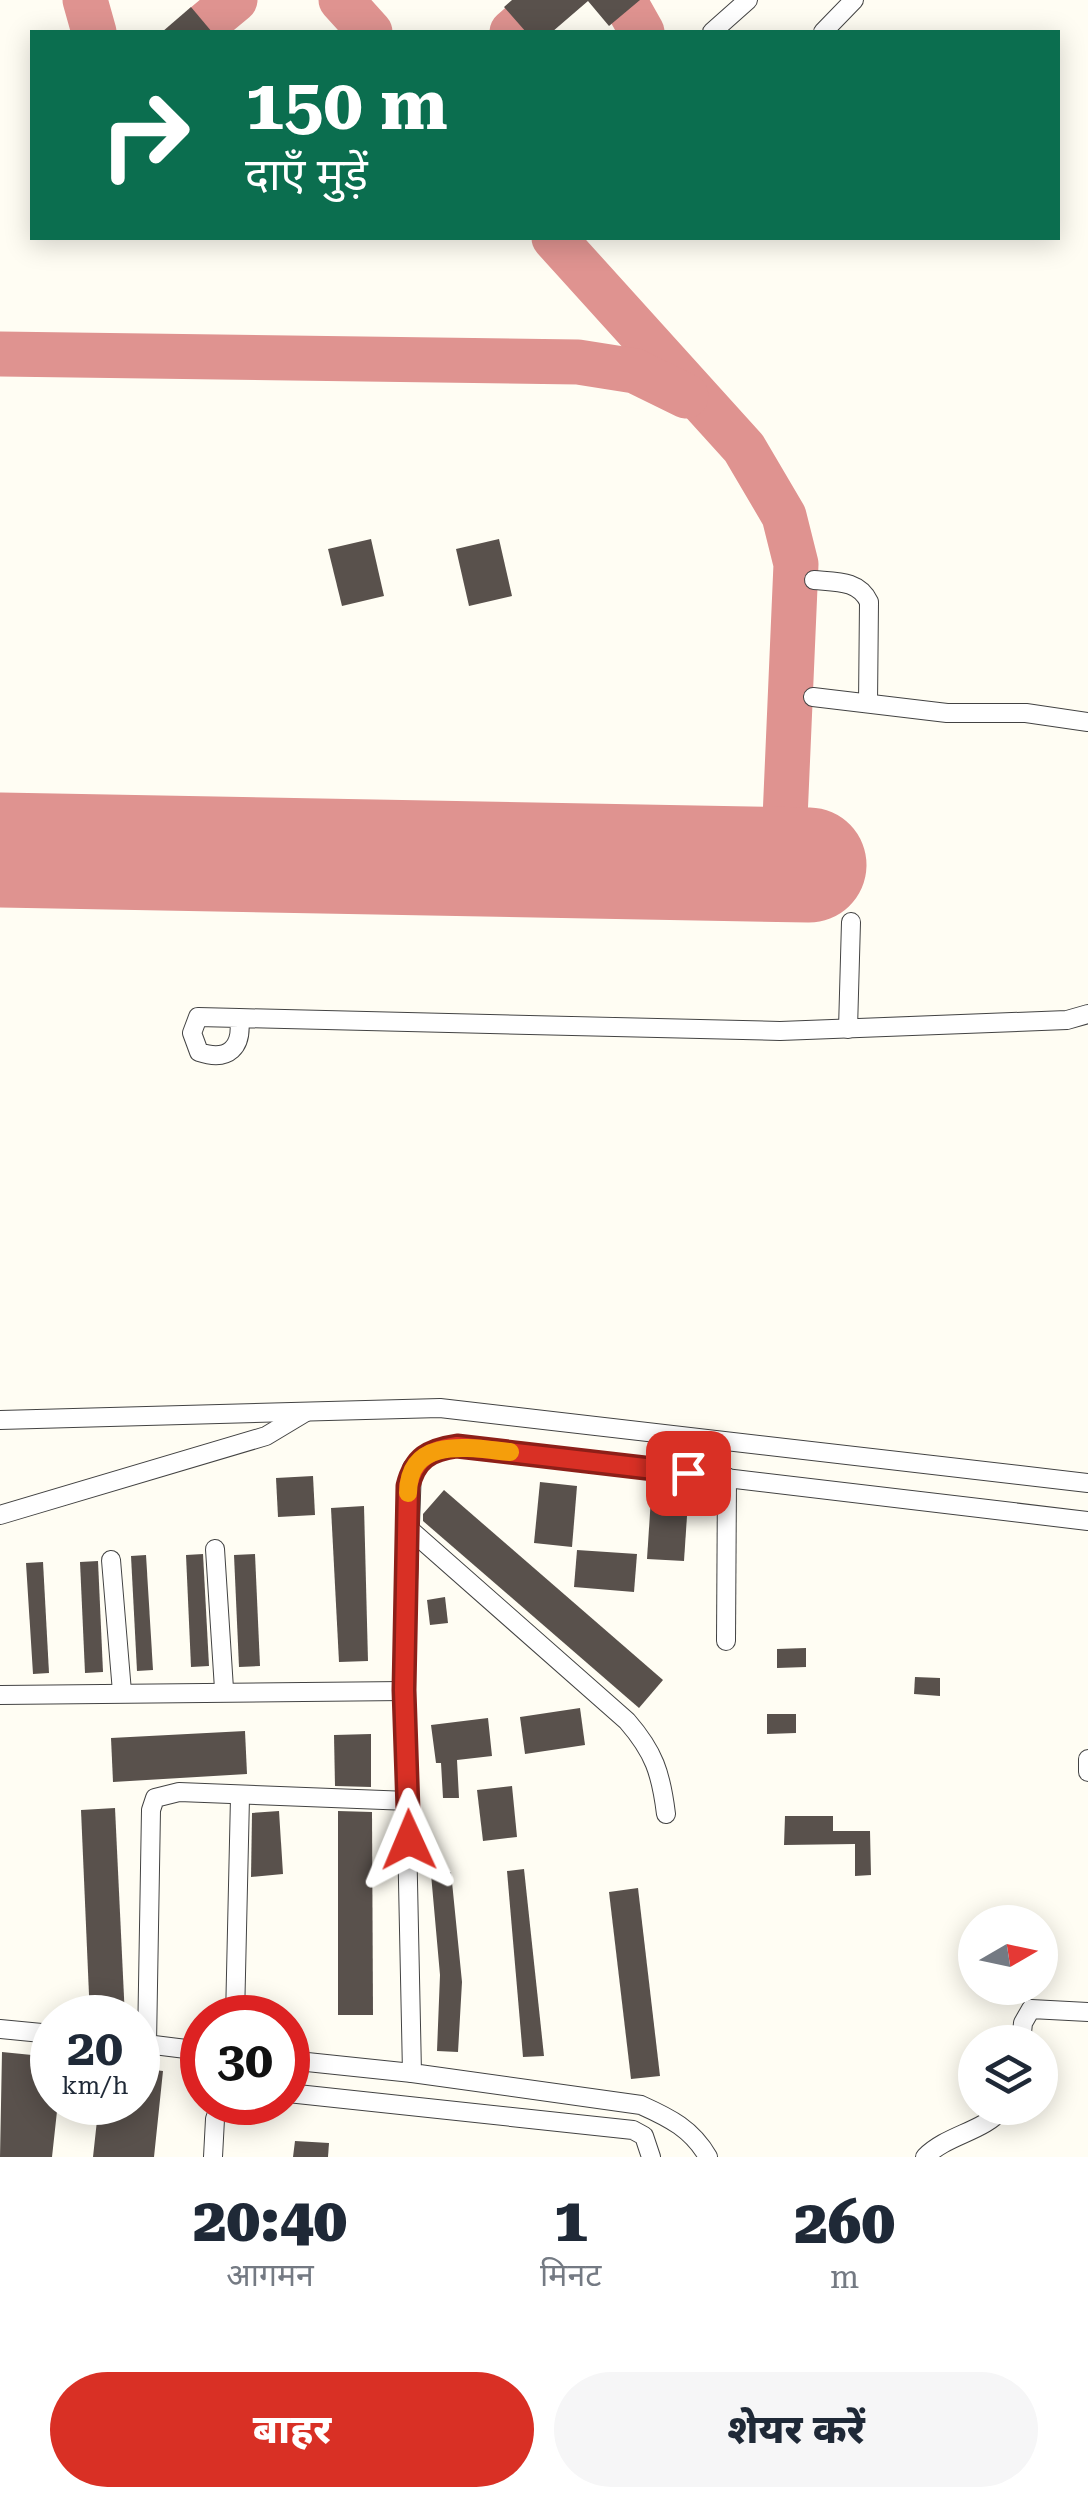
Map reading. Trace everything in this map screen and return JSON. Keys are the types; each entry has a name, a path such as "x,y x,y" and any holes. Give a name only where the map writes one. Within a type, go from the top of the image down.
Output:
{"street":[{"path":"714,30 748,0"},
{"path":"825,30 854,0"},
{"path":"814,580 850,584 864,590 869,602 868,703"},
{"path":"814,696 947,713 1026,713 1088,722"},
{"path":"848,1029 851,922"},
{"path":"239,1018 848,1029 1067,1020 1088,1014"},
{"path":"0,1420 440,1408 1088,1483"},
{"path":"0,1515 266,1436 309,1410"},
{"path":"412,2072 404,1690 407,1527 412,1468 422,1457 457,1446 1088,1520"},
{"path":"726,1640 727,1477"},
{"path":"407,1527 627,1721 660,1766 666,1814"},
{"path":"215,1548 224,1689"},
{"path":"111,1560 122,1692"},
{"path":"0,1695 224,1689 404,1690"},
{"path":"1088,1759 1088,1772"},
{"path":"144,1995 151,1810 155,1798 179,1792 409,1801"},
{"path":"236,1995 240,1797"},
{"path":"1023,2025 1031,2009 1088,2012"},
{"path":"0,2029 30,2032"},
{"path":"310,2062 412,2072 641,2105 674,2120 697,2138 708,2157"},
{"path":"310,2095 633,2130 644,2136 651,2157"},
{"path":"213,2157 214,2125"},
{"path":"925,2157 945,2140 981,2125"}],"building":[{"path":"512,0 640,0 609,26 588,1 554,30 524,30 504,7"},
{"path":"191,7 210,30 164,30"},
{"path":"371,539 384,596 342,606 328,549"},
{"path":"499,539 512,596 469,606 456,549"},
{"path":"313,1476 315,1515 278,1517 276,1478"},
{"path":"540,1482 577,1486 572,1547 534,1543"},
{"path":"444,1490 663,1680 639,1708 423,1521 423,1514"},
{"path":"651,1498 688,1501 684,1561 647,1559"},
{"path":"364,1506 368,1661 339,1662 331,1508"},
{"path":"577,1550 637,1554 634,1592 574,1587"},
{"path":"203,1554 209,1666 191,1667 186,1555"},
{"path":"255,1554 260,1666 239,1667 234,1555"},
{"path":"146,1555 153,1670 137,1671 131,1556"},
{"path":"98,1561 103,1672 85,1673 80,1562"},
{"path":"43,1562 49,1673 33,1674 26,1563"},
{"path":"445,1597 448,1623 430,1625 427,1600"},
{"path":"806,1648 806,1667 777,1668 777,1649"},
{"path":"915,1677 940,1678 940,1696 914,1694"},
{"path":"580,1708 585,1745 525,1754 520,1717"},
{"path":"767,1714 796,1714 796,1733 767,1734"},
{"path":"488,1718 492,1756 457,1760 459,1798 443,1798 441,1763 436,1763 431,1725"},
{"path":"245,1731 247,1774 113,1782 111,1738"},
{"path":"371,1734 371,1787 335,1786 334,1735"},
{"path":"512,1786 517,1837 483,1841 477,1790"},
{"path":"115,1808 124,1995 89,1995 81,1810"},
{"path":"279,1811 283,1874 251,1877 252,1813"},
{"path":"338,1811 372,1812 373,2015 338,2015"},
{"path":"785,1816 833,1816 833,1831 870,1831 871,1875 855,1876 855,1844 784,1845"},
{"path":"524,1869 544,2056 523,2057 507,1871"},
{"path":"451,1872 462,1982 458,2052 437,2051 440,1975 431,1874"},
{"path":"638,1888 660,2076 631,2079 609,1892"},
{"path":"2,2052 30,2055 30,2125 55,2125 52,2157 0,2157"},
{"path":"96,2125 157,2125 154,2157 93,2157"},
{"path":"295,2141 329,2143 328,2157 293,2157"}],"taxiway":[{"path":"85,0 93,30"},
{"path":"206,24 235,0"},
{"path":"341,0 368,30"},
{"path":"629,9 641,30"},
{"path":"514,30 520,25"},
{"path":"556,240 744,448 784,516 796,564 783,865"},
{"path":"0,354 578,362 635,371 686,396"}],"runway":[{"path":"0,850 809,865"}],"slow traffic":[{"path":"408,1493 412,1468 422,1457 439,1449 457,1446 510,1452"}],"route":[{"path":"409,1840 404,1690 408,1486 412,1468 422,1457 457,1446 688,1473"}]}
